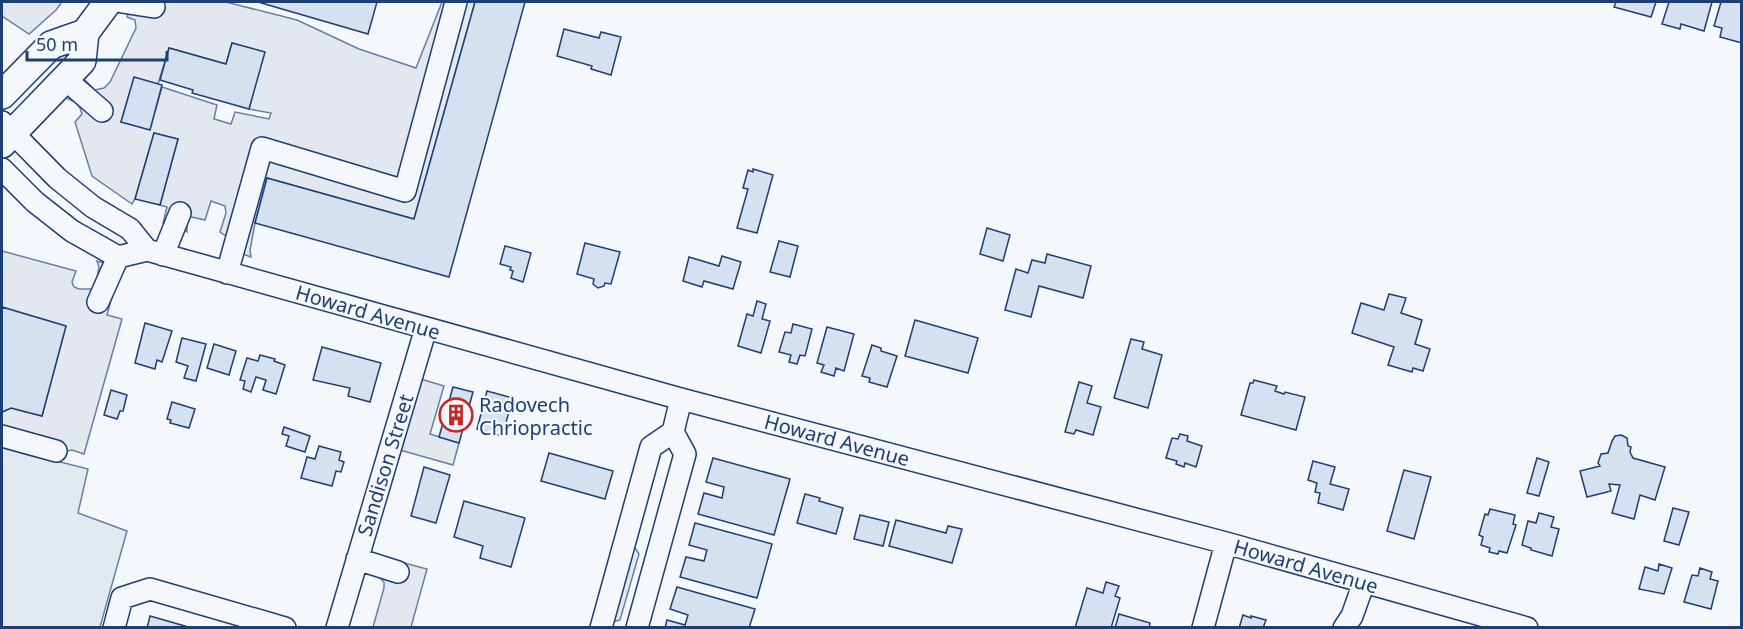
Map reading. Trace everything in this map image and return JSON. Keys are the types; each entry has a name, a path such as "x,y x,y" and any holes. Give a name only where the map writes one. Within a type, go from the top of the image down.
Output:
{"main road":[{"path":"5,133 65,79 81,61 85,33 108,2"},
{"path":"2,95 51,45 85,33"}],"street":[{"path":"122,2 154,7"},
{"path":"227,273 262,148 405,191 456,2"},
{"path":"65,79 102,111"},
{"path":"5,133 93,207 130,229 155,253 180,213"},
{"path":"2,169 35,202 72,231 118,257 98,302"},
{"name":"Howard Avenue","path":"118,257 155,253 681,399 1226,543 1527,627"},
{"name":"Sandison Street","path":"337,627 426,328"},
{"path":"601,627 651,447 672,432 681,399"},
{"path":"2,427 9,429 22,442"},
{"path":"638,627 685,454 672,432"},
{"path":"2,436 56,451"},
{"path":"1203,627 1226,543"},
{"path":"357,560 398,572"},
{"path":"1344,627 1352,616 1364,582"},
{"path":"114,627 122,598 150,589 285,627"}],"shaded area":[{"path":"2,2 62,2 29,34 2,16"},
{"path":"134,2 226,2 297,20 359,49 416,68 442,2 475,2 414,219 267,178 255,223 250,250 251,257 230,249 232,240 220,232 226,213 225,206 211,201 205,220 187,216 187,232 163,223 167,207 160,205 178,139 154,133 132,204 92,176 75,122 82,114 75,102 68,99 85,80 95,90 104,88 110,82 136,28 135,20 127,17","holes":["232,43 264,52 249,109 271,113 269,119 235,112 231,124 214,119 217,105 162,87 150,129 121,122 134,78 158,84 169,48 226,64"]},
{"path":"2,251 76,271 72,282 74,287 79,289 92,289 96,284 99,267 97,261 120,268 107,315 122,319 84,454 72,450 63,452 59,462 2,446 2,412 11,408 42,416 66,326 2,307"},
{"path":"421,379 444,386 430,434 459,443 453,465 400,450"},
{"path":"2,447 88,469 78,513 127,531 100,627 2,627"},
{"path":"633,545 639,554 620,620 607,627"},
{"path":"370,554 427,569 411,627 373,627 384,582 376,574"}],"building":[{"path":"258,2 377,2 368,34"},
{"path":"475,2 525,2 449,277 255,223 267,178 414,219"},
{"path":"1616,2 1656,2 1651,17 1614,7"},
{"path":"1669,2 1712,2 1704,31 1681,24 1680,29 1662,24"},
{"path":"1721,2 1742,2 1742,43 1720,37 1722,28 1714,26"},
{"path":"564,29 599,38 601,32 621,37 611,75 591,69 592,66 557,56"},
{"path":"232,43 265,52 249,109 192,93 193,90 160,80 169,48 226,64"},
{"path":"134,77 162,85 150,130 121,122"},
{"path":"154,133 178,139 160,205 135,199"},
{"path":"753,169 773,175 757,233 737,228 748,189 743,188 748,170 753,172"},
{"path":"987,228 1010,235 1003,261 980,254"},
{"path":"779,241 798,246 790,277 770,272"},
{"path":"585,243 620,252 611,284 605,283 604,286 598,288 593,284 594,279 577,274"},
{"path":"505,246 531,253 523,282 511,278 513,271 510,270 511,267 500,264"},
{"path":"1047,254 1091,266 1083,298 1039,286 1031,317 1005,310 1016,269 1028,273 1032,260 1045,263"},
{"path":"722,256 741,262 733,289 704,281 702,287 683,281 689,257 719,266"},
{"path":"1389,294 1406,298 1401,313 1422,320 1415,344 1430,349 1423,371 1413,368 1412,372 1388,365 1394,347 1352,333 1361,303 1384,310"},
{"path":"757,301 766,304 762,319 770,321 761,353 738,346 747,314 753,316"},
{"path":"2,307 66,326 42,416 11,408 2,412"},
{"path":"915,320 978,338 968,373 905,356"},
{"path":"145,323 172,331 162,362 157,360 155,369 135,363"},
{"path":"793,324 812,329 805,356 800,355 797,364 789,362 791,355 779,352 785,332 791,333"},
{"path":"827,327 854,334 844,371 836,368 834,376 821,372 824,365 817,363"},
{"path":"182,338 206,344 196,381 184,378 188,366 176,362"},
{"path":"1131,339 1144,342 1142,349 1162,355 1148,408 1114,398"},
{"path":"214,344 236,351 229,375 207,368"},
{"path":"872,345 881,348 881,351 897,356 887,387 869,382 870,378 862,376"},
{"path":"322,347 381,363 370,402 348,396 350,388 313,380"},
{"path":"260,355 275,359 274,361 285,365 276,394 263,390 266,380 256,377 251,392 243,389 245,381 240,380 247,358 258,361"},
{"path":"1254,380 1277,386 1275,391 1284,394 1285,392 1305,397 1296,430 1241,415 1250,383"},
{"path":"1079,382 1092,386 1087,403 1101,407 1093,435 1076,430 1074,434 1065,432"},
{"name":"Radovech Chriopractic","path":"453,387 473,392 459,443 439,437"},
{"path":"111,390 127,395 123,411 120,411 117,419 104,415"},
{"path":"487,391 513,398 502,436 477,429"},
{"path":"172,402 195,409 189,428 170,423 171,420 167,419"},
{"path":"284,427 310,436 305,452 286,446 289,436 282,434"},
{"path":"1180,434 1188,436 1187,441 1202,446 1196,467 1185,463 1184,467 1176,464 1177,461 1166,458 1172,438 1178,439"},
{"path":"1621,435 1627,438 1633,458 1665,467 1655,500 1640,495 1634,519 1612,513 1620,485 1609,484 1611,491 1587,497 1580,471 1600,466 1598,463 1601,454 1608,453 1615,436"},
{"path":"319,446 341,452 339,460 344,462 341,472 336,471 332,486 301,478 307,457 315,459"},
{"path":"549,453 613,471 605,499 541,481"},
{"path":"713,458 790,479 774,535 698,514 704,493 722,498 724,487 706,482"},
{"path":"1537,458 1549,462 1539,496 1527,493"},
{"path":"1313,461 1335,467 1330,484 1349,489 1343,510 1318,503 1320,493 1315,492 1317,483 1308,480"},
{"path":"424,467 450,475 436,523 411,516"},
{"path":"1404,470 1431,477 1414,539 1387,531"},
{"path":"805,494 843,508 836,534 797,523"},
{"path":"464,501 525,518 511,567 480,558 483,546 454,537"},
{"path":"1673,508 1689,512 1679,545 1664,541"},
{"path":"1490,509 1515,515 1513,524 1516,525 1507,553 1489,552 1490,548 1481,545 1483,537 1479,535 1485,514 1488,515"},
{"path":"1539,513 1554,517 1551,527 1559,529 1552,556 1522,545 1528,521 1536,523"},
{"path":"860,515 889,522 883,546 854,539"},
{"path":"896,520 946,533 948,526 962,529 952,563 889,546"},
{"path":"695,523 772,544 757,598 680,577 686,557 704,561 707,550 689,545"},
{"path":"1659,564 1672,568 1664,594 1639,589 1645,567 1658,571"},
{"path":"1700,568 1712,572 1710,579 1718,581 1711,609 1684,602 1692,575 1698,576"},
{"path":"1106,582 1119,586 1115,596 1120,598 1111,628 1075,628 1087,588 1103,593"},
{"path":"677,587 755,609 749,628 665,628 667,620 685,625 688,615 670,609"},
{"path":"1119,614 1150,623 1149,628 1115,628"},
{"path":"1243,615 1266,620 1263,628 1239,628"},
{"path":"150,616 192,628 147,628"}],"place":[{"name":"Radovech Chriopractic","path":"456,415"}]}
